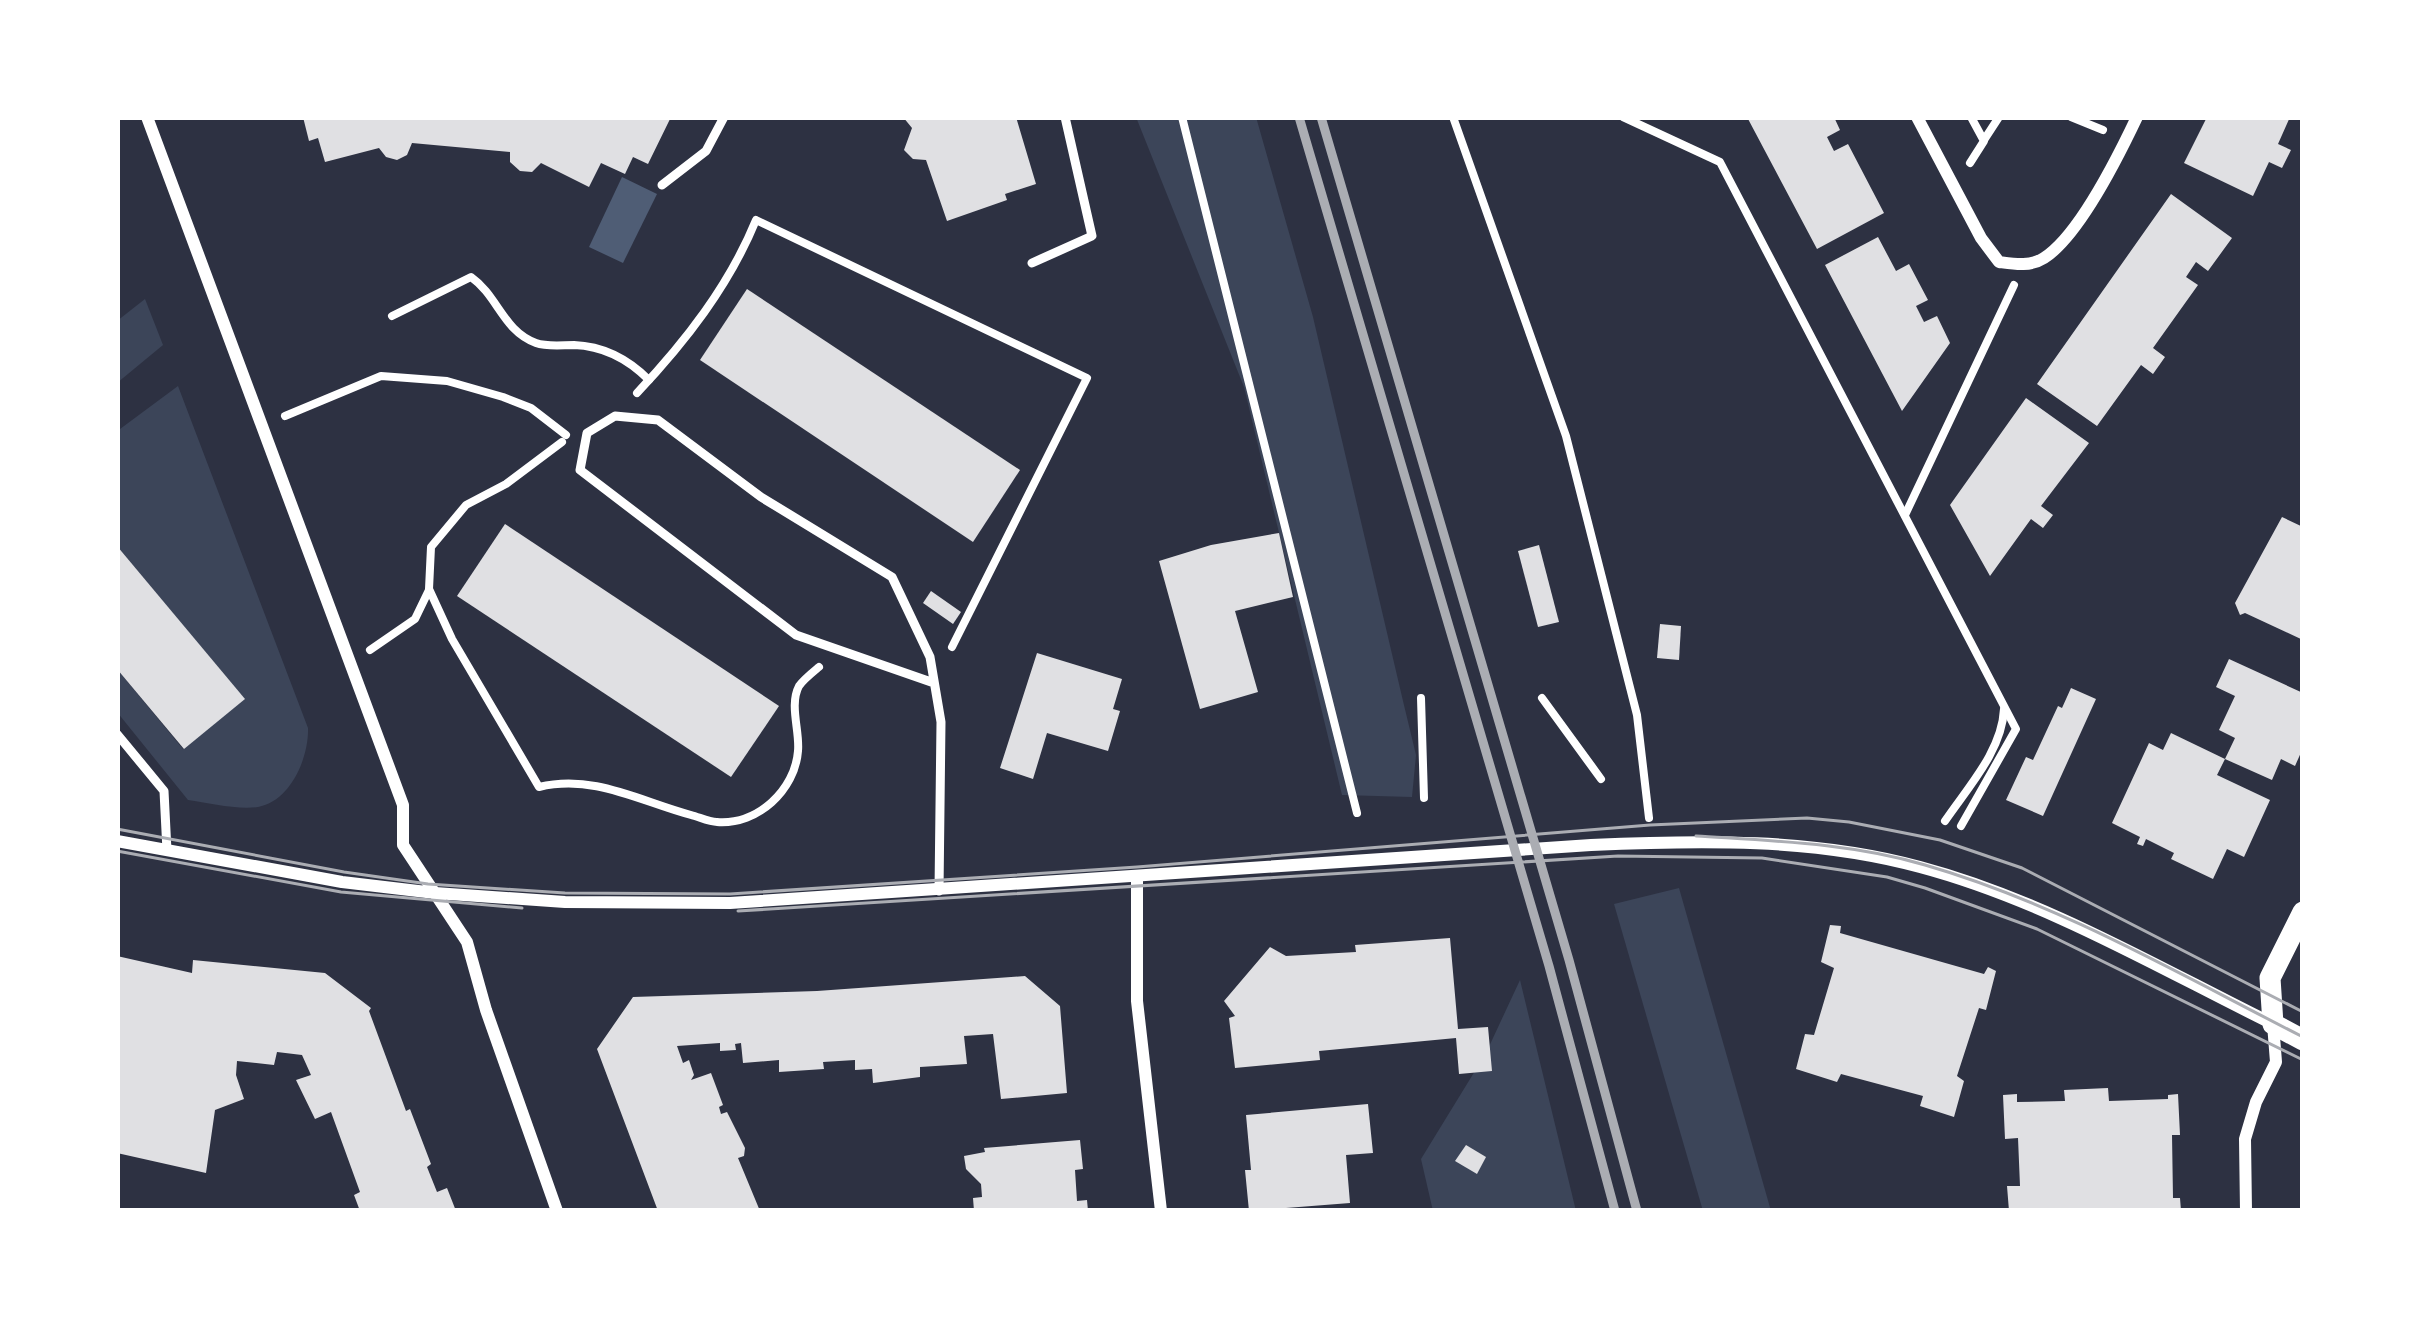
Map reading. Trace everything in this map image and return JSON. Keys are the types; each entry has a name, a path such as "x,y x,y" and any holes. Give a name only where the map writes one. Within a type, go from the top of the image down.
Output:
{"street":[{"path":"147,117 404,805 403,845 466,942 557,1211"},
{"path":"1917,117 1981,238 1999,262 2023,266 2045,258 2068,233 2113,167 2137,117"},
{"path":"117,842 342,882 435,893 565,902 730,903 1591,845 1695,842 1831,848 1923,867 2029,905 2303,1040"},
{"path":"1137,877 1137,1001 1161,1211"},
{"path":"2246,1211 2245,1139 2276,1061 2270,978 2303,912"}],"lane":[{"path":"662,185 706,151 724,117"},
{"path":"1032,263 1092,236 1065,117"},
{"path":"934,683 796,635 580,470 587,434 615,416 658,420 761,497 892,577 930,657 941,722 939,891"},
{"path":"117,734 164,791 166,851"}],"path":[{"path":"1182,117 1357,813"},
{"path":"1453,117 1566,436 1632,694 1648,811"},
{"path":"1624,117 1720,162 2016,729 1961,826"},
{"path":"1972,117 1984,141"},
{"path":"1954,188 1999,117"},
{"path":"615,416 673,356 739,261 756,220 1087,379 934,683"},
{"path":"1904,517 2023,266"},
{"path":"392,316 471,278 483,286 511,328 539,344 586,346 612,353 650,380"},
{"path":"261,426 381,376 447,381 503,397 531,408 569,437"},
{"path":"350,664 416,619 429,589 431,547 466,505 506,484 569,437 587,434"},
{"path":"429,589 452,639 539,787 559,782 619,788 718,823 757,816 791,782 798,750 795,711 799,687 837,649"},
{"path":"1421,698 1424,798"},
{"path":"1542,698 1601,779"},
{"path":"1945,821 1992,752 2004,725 2004,707"}],"shaded area":[{"path":"1136,117 1256,117 1313,317 1416,755 1412,797 1342,795 1244,387"},
{"path":"622,177 657,194 623,263 589,247"},
{"path":"145,299 163,345 117,383 117,321"},
{"path":"178,386 308,728 296,776 280,796 258,807 188,800 117,712 117,669 183,749 244,699 117,546 117,426 120,429"},
{"path":"1679,888 1771,1211 1703,1211 1614,904"},
{"path":"1520,980 1576,1211 1433,1211 1421,1159 1486,1053"}],"building":[{"path":"303,117 671,117 648,164 633,157 625,174 601,163 589,187 541,163 532,172 520,171 510,162 510,152 412,143 407,155 397,160 386,157 379,148 325,162 318,138 309,141"},
{"path":"903,117 1016,117 1036,184 1005,194 1007,200 947,221 926,160 913,159 904,150 912,128"},
{"path":"1747,117 1834,117 1840,130 1827,137 1834,151 1848,144 1884,213 1817,249"},
{"path":"2207,117 2290,117 2278,144 2291,150 2282,168 2269,162 2253,196 2184,163"},
{"path":"2171,194 2232,238 2208,271 2196,262 2186,277 2198,285 2153,348 2165,357 2153,374 2141,365 2097,426 2037,384"},
{"path":"1878,237 1896,271 1909,264 1928,300 1916,306 1924,322 1937,316 1950,343 1902,411 1825,265"},
{"path":"747,289 1020,470 973,542 700,360"},
{"path":"2026,398 2089,443 2041,506 2053,515 2043,528 2031,519 1990,576 1950,505"},
{"path":"2282,517 2303,527 2303,640 2245,613 2240,615 2235,603"},
{"path":"505,524 779,706 731,777 457,596"},
{"path":"1279,533 1293,597 1235,611 1258,692 1200,709 1159,561 1211,545"},
{"path":"1539,545 1559,622 1538,627 1518,551"},
{"path":"117,546 245,699 184,749 117,669"},
{"path":"931,591 961,612 953,624 923,603"},
{"path":"1660,624 1681,626 1679,660 1657,658"},
{"path":"1037,653 1122,679 1113,709 1120,711 1108,751 1047,733 1033,779 1000,768"},
{"path":"2229,659 2303,693 2303,748 2295,766 2281,759 2272,780 2225,759 2235,738 2219,730 2235,696 2216,687"},
{"path":"2071,688 2096,699 2043,816 2006,800 2026,757 2033,760"},
{"path":"2171,733 2225,759 2217,775 2270,800 2244,857 2227,849 2213,879 2171,859 2174,853 2146,839 2143,846 2137,844 2140,837 2112,823 2149,743 2163,750"},
{"path":"1830,925 1841,926 1840,933 1984,974 1988,967 1996,971 1986,1010 1979,1008 1957,1076 1964,1081 1954,1117 1920,1106 1923,1096 1841,1074 1837,1082 1796,1069 1805,1034 1814,1035 1834,968 1821,962"},
{"path":"1450,938 1458,1029 1488,1027 1492,1071 1459,1074 1456,1038 1319,1051 1320,1060 1235,1068 1229,1018 1235,1016 1224,1001 1270,947 1286,956 1356,952 1355,945"},
{"path":"117,956 192,973 193,960 325,973 371,1008 406,1111 410,1109 431,1164 427,1167 437,1192 447,1188 456,1211 360,1211 354,1195 360,1192 331,1112 315,1119 296,1080 311,1075 302,1055 277,1052 274,1065 237,1061 244,1099 215,1110 206,1173 117,1153"},
{"path":"1025,976 1060,1006 1067,1093 1001,1099 993,1034 964,1036 967,1064 920,1067 920,1077 873,1083 872,1069 855,1070 855,1060 823,1062 824,1069 779,1072 779,1060 743,1063 741,1043 735,1044 736,1050 720,1051 720,1043 677,1046 683,1063 689,1060 691,1080 711,1073 723,1105 721,1114 727,1112 745,1148 744,1156 738,1158 760,1211 658,1211 597,1049 633,997 817,991"},
{"path":"2108,1088 2109,1101 2168,1099 2178,1094 2180,1135 2172,1135 2173,1198 2180,1198 2181,1211 2009,1211 2007,1186 2020,1186 2018,1138 2005,1139 2003,1095 2017,1094 2017,1102 2065,1101 2064,1090"},
{"path":"1368,1104 1373,1153 1346,1155 1350,1203 1249,1211 1246,1115"},
{"path":"1080,1140 1083,1169 1075,1170 1077,1201 1087,1200 1088,1211 974,1211 973,1198 982,1197 981,1184 966,1169 964,1156 985,1152 984,1148"},
{"path":"1466,1145 1486,1157 1477,1174 1455,1161"}],"tram line":[{"path":"117,829 428,884 565,893 730,894 1650,825 1807,818 1940,840 2022,868 2303,1012"},
{"path":"1696,836 1869,852 1974,881 2118,942 2303,1037"},
{"path":"117,851 341,892 522,908"},
{"path":"738,911 1618,856 1762,858 1887,877 2037,929 2303,1060"}],"railway":[{"path":"1299,117 1549,966 1615,1211"},
{"path":"1321,117 1569,960 1637,1211"}]}
